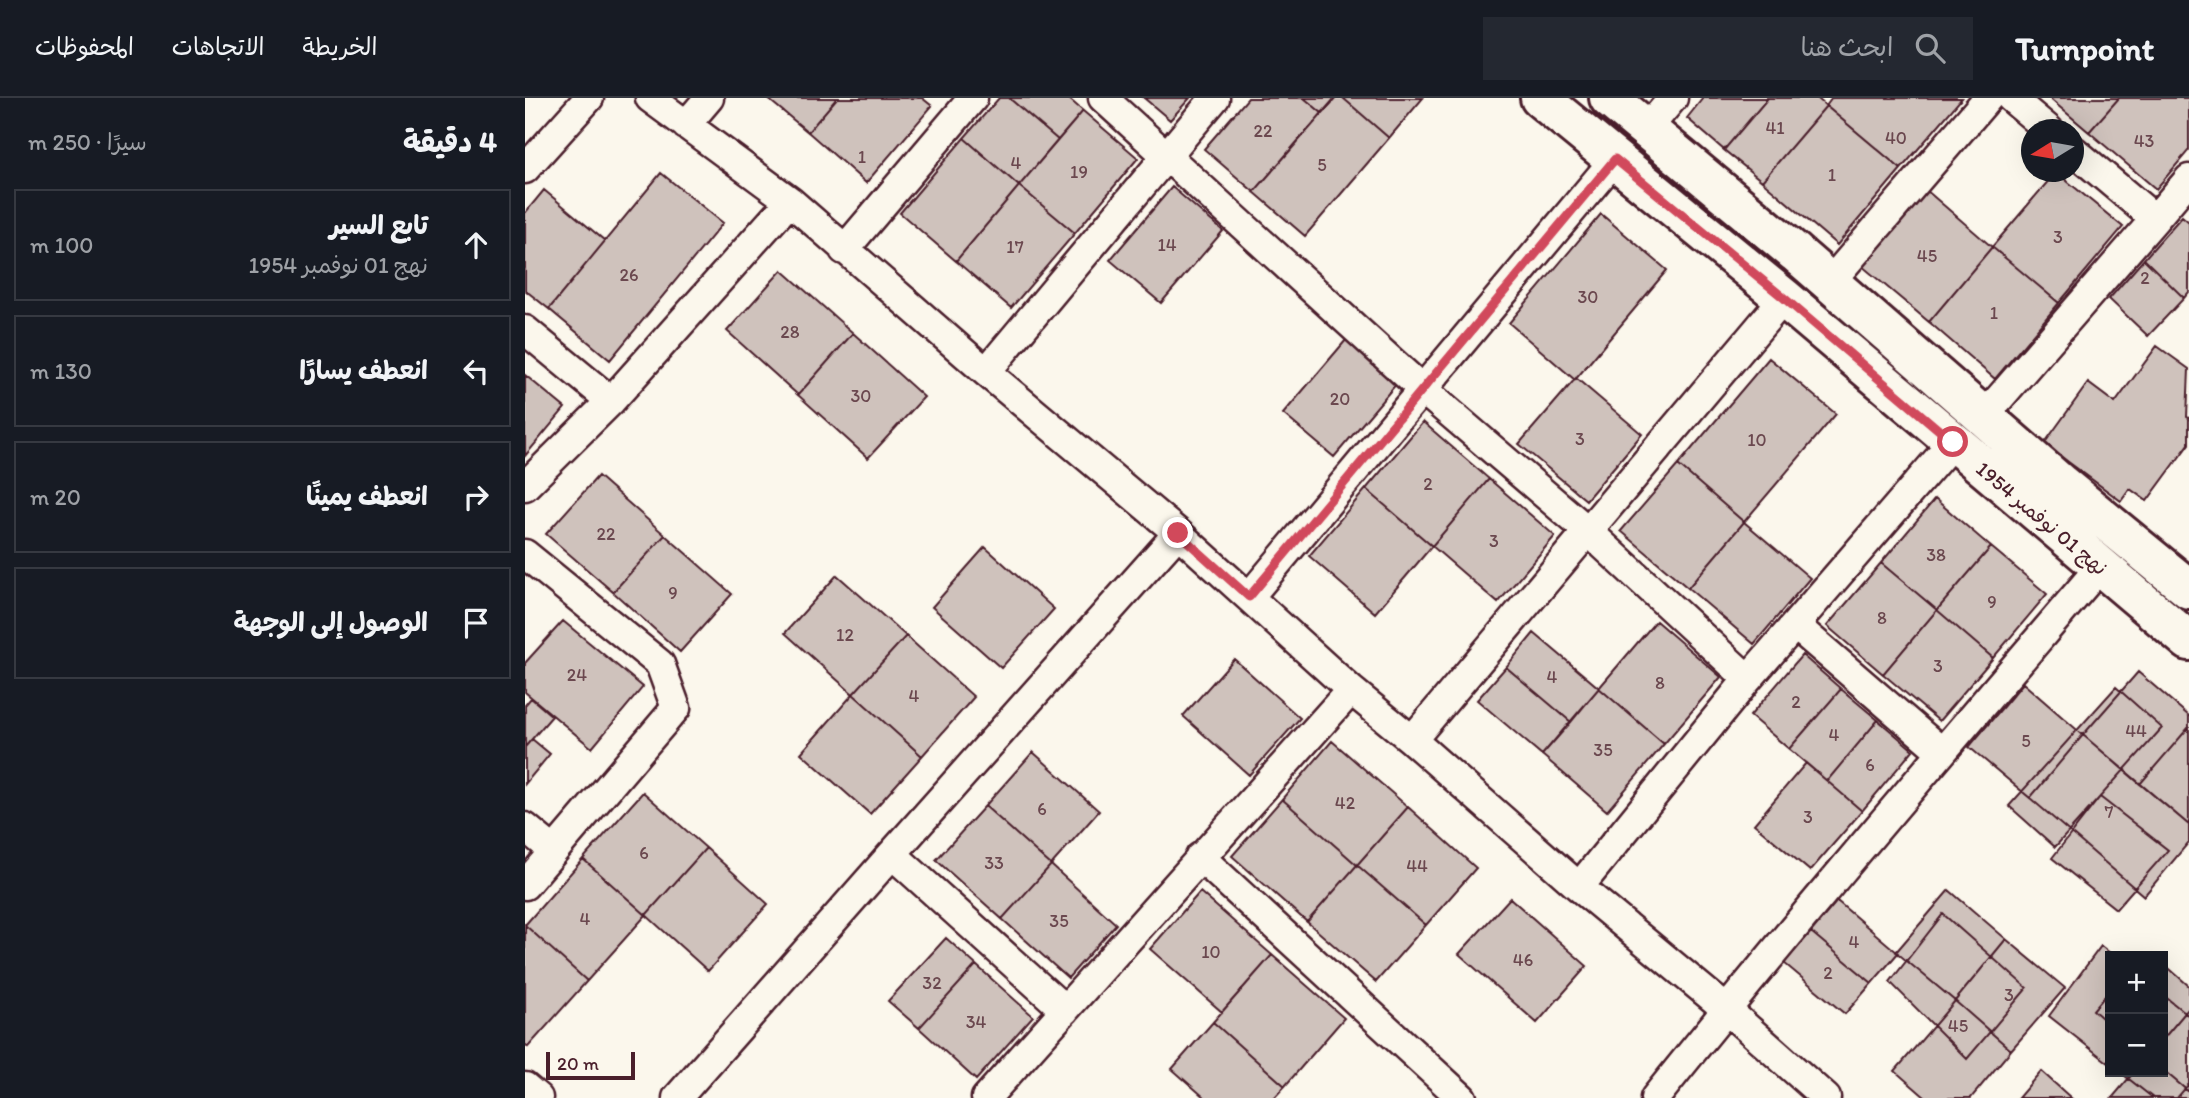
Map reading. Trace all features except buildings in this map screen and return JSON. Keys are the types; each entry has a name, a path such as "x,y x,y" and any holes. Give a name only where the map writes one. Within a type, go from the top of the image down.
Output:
{"main road":[{"name":"نهج 01 نوفمبر 1954","path":"1541,98 1784,298 2189,641"},
{"name":"نهج 01 نوفمبر 1954","path":"1609,98 1830,282 2061,484 2185,577"}],"street":[{"path":"525,169 589,98"},
{"path":"650,98 790,201 986,372 1178,533 1351,690 1579,887 1726,1009 1826,1098"},
{"path":"686,125 709,98"},
{"path":"845,250 973,98"},
{"path":"1103,98 1422,389 1589,532 1748,679"},
{"path":"986,372 1215,98"},
{"path":"1647,130 1673,98"},
{"path":"1830,282 1987,98"},
{"path":"2011,98 2036,119"},
{"path":"1249,597 1615,159"},
{"path":"2084,159 2155,219"},
{"path":"1984,416 2189,179"},
{"path":"525,486 611,401 790,201"},
{"path":"1412,740 1784,298"},
{"path":"525,330 611,401"},
{"path":"1579,887 1748,679 1953,442"},
{"path":"677,1098 1178,533"},
{"path":"525,554 660,664 676,708 525,885"},
{"path":"1655,1098 1726,1009 2100,567"},
{"path":"1795,625 1942,752"},
{"path":"986,1098 1351,690"},
{"path":"525,827 554,851"},
{"path":"892,854 1065,1010"},
{"path":"1200,857 1462,1098"},
{"path":"525,1087 538,1098"}],"route":[{"path":"1178,533 1249,597 1615,159 1953,442"}]}
